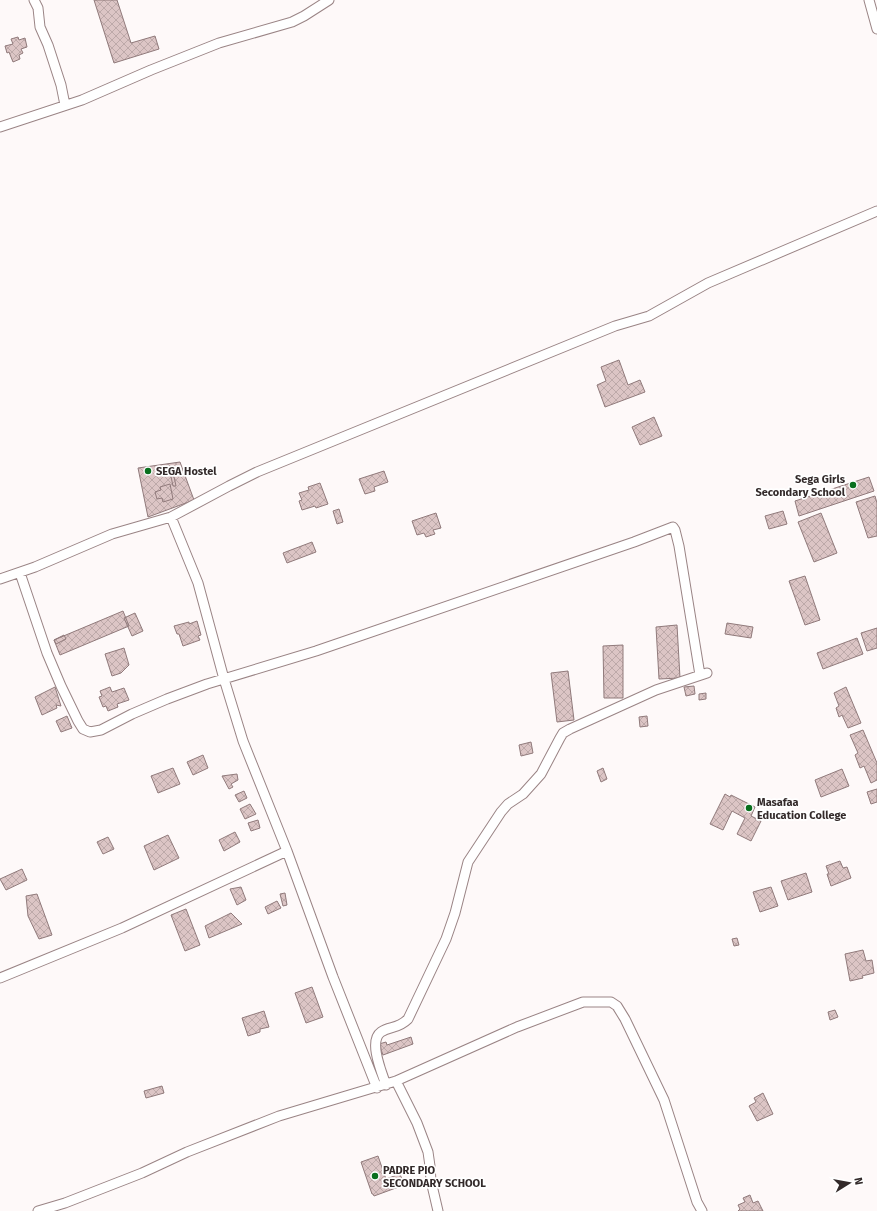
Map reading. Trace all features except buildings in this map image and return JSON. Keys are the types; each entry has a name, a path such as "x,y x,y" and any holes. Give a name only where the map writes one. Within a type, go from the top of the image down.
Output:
{"street":[{"path":"34,0 38,8 40,27 48,45 61,85 65,106"},
{"path":"0,127 82,100 219,43 292,22 329,0"},
{"path":"869,0 877,29"},
{"path":"0,580 112,534 171,517 257,472 615,326 649,316 708,283 877,211"},
{"path":"171,517 198,583 224,679 243,741 287,851 333,977 381,1086"},
{"path":"20,573 47,653 61,686 83,729 90,732 101,730 167,698 316,651 673,528 675,530 703,674 641,696 585,721 563,733 541,774 523,794 508,804 501,812 468,862 455,913 446,939 408,1019 403,1024 381,1032 377,1036 375,1041 381,1086"},
{"path":"0,978 129,924 287,851"},
{"path":"38,1211 65,1203 128,1178 187,1152 279,1116 396,1081 472,1046 583,1002 611,1002 617,1006 625,1019 664,1100 697,1202 702,1211"},
{"path":"396,1081 417,1123 428,1152 430,1181 438,1211"}],"place":[{"name":"SEGA Hostel","path":"148,471"},
{"name":"Sega Girls Secondary School","path":"853,485"},
{"name":"Masafaa Education College","path":"749,808"},
{"name":"PADRE PIO SECONDARY SCHOOL","path":"375,1176"}]}
